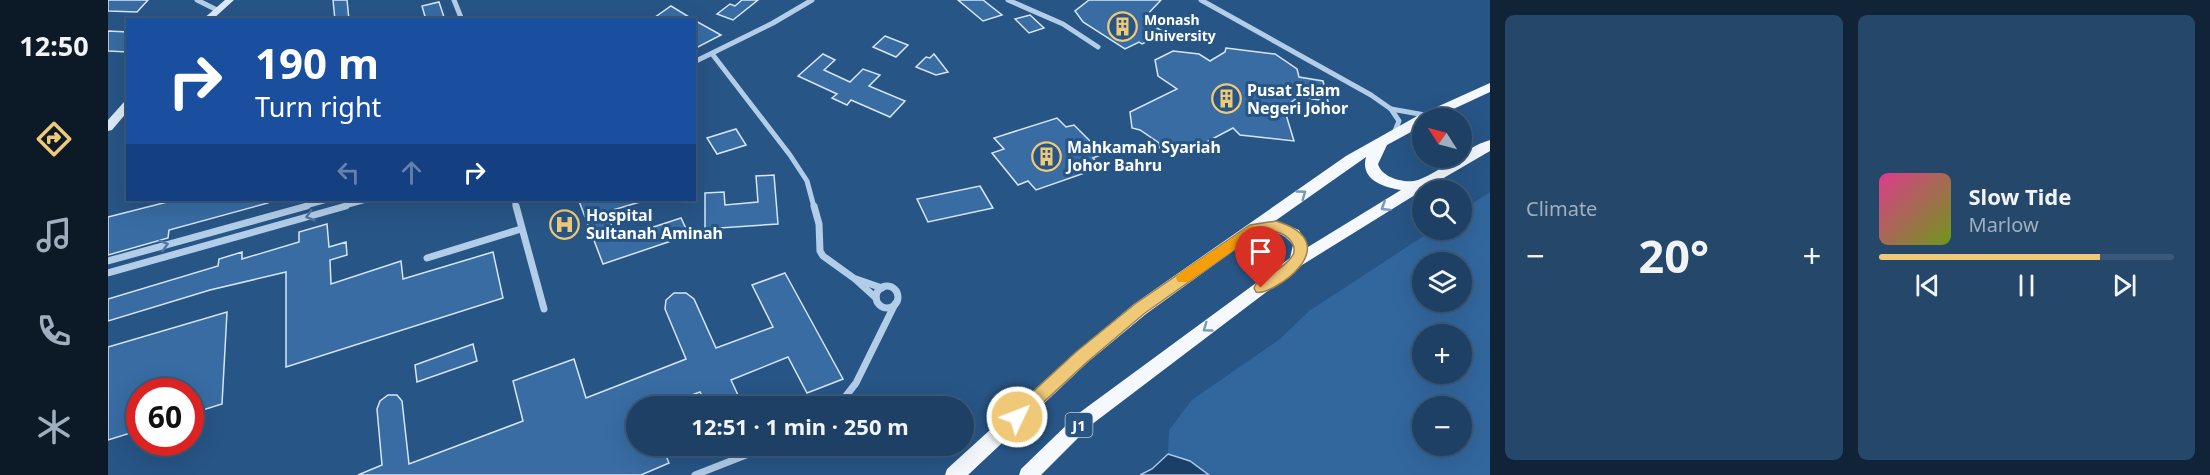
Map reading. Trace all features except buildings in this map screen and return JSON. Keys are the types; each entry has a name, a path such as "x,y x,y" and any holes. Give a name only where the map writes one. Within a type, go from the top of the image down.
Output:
{"main road":[{"path":"208,18 230,0"},
{"path":"1447,108 1490,87"},
{"path":"108,127 126,106"},
{"path":"954,475 1082,357 1132,315 1351,159 1412,125"},
{"path":"1383,141 1371,160 1371,170 1387,183 1412,185"},
{"name":"J1","path":"1429,180 1490,145"},
{"name":"J1","path":"1028,475 1093,413 1297,261 1412,190"},
{"path":"1255,228 1276,226 1294,234 1301,245 1297,261"}],"street":[{"path":"197,0 217,10"},
{"path":"454,0 461,18"},
{"path":"696,61 713,55 812,0"},
{"path":"1008,0 1063,24 1098,47"},
{"path":"1201,0 1343,79 1391,109 1412,114"},
{"path":"713,55 790,155 807,182 819,224 820,251 823,256 855,279 878,301 888,306 895,304"},
{"path":"1383,141 1399,125 1391,109"},
{"path":"108,261 323,201"},
{"path":"108,273 362,201"},
{"path":"514,201 544,309"},
{"path":"427,258 521,229"},
{"path":"847,396 857,385 883,323 899,299 898,293 892,288 882,288 855,279"},
{"path":"882,288 876,292 883,323"},
{"path":"695,475 743,456"}],"shaded area":[{"path":"1490,192 1490,475 1209,475 1190,461 1168,454 1169,430 1192,400 1280,339 1309,311 1418,240 1472,240 1472,204"},
{"path":"1168,454 1190,461 1209,475 1140,475 1152,469"}],"slow traffic":[{"path":"1183,278 1252,230"}],"place":[{"name":"Monash University","path":"1123,27"},
{"name":"Pusat Islam Negeri Johor","path":"1226,99"},
{"name":"Mahkamah Syariah Johor Bahru","path":"1046,156"},
{"name":"Hospital Sultanah Aminah","path":"565,224"}],"route":[{"path":"1017,417 1082,357 1140,309 1255,228 1276,226 1294,234 1301,245 1301,251 1297,261 1261,288"}]}
